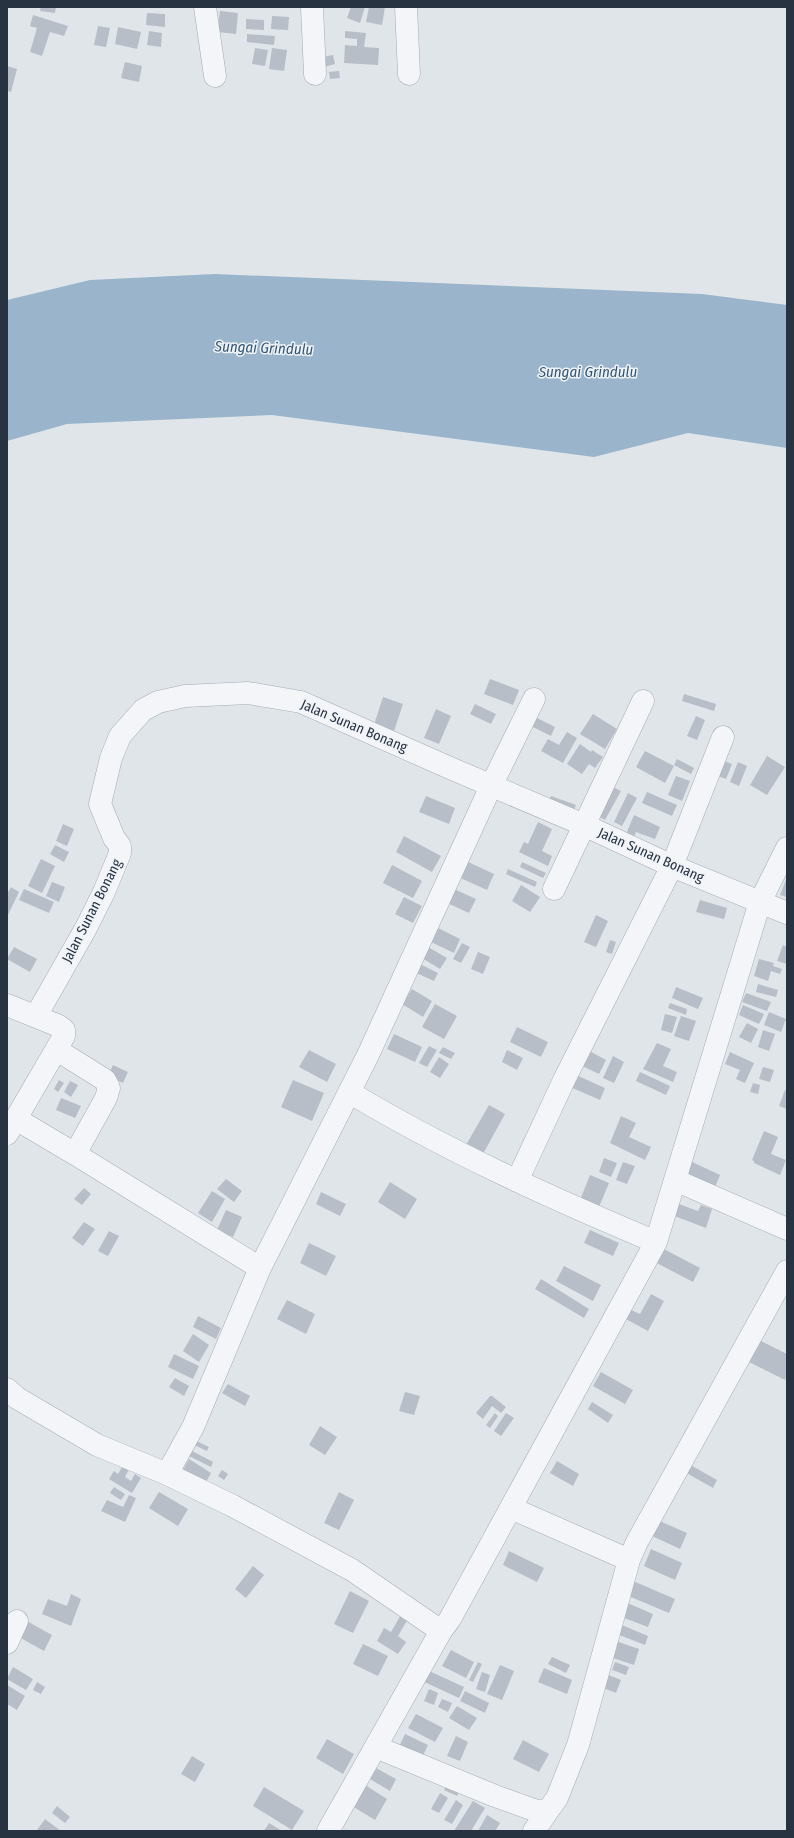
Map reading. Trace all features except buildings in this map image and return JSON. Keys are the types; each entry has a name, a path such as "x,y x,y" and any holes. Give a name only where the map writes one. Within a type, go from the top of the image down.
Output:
{"street":[{"path":"206,7 215,76"},
{"path":"312,7 315,74"},
{"path":"406,7 409,74"},
{"name":"Jalan Sunan Bonang","path":"36,1016 86,928 104,892 120,853 120,846 112,832 100,804 111,758 120,736 143,710 158,702 185,696 248,693 301,702 491,786 584,825 672,866 787,913"},
{"path":"167,1474 193,1427 260,1268 349,1092 491,786 534,699"},
{"path":"554,889 643,701"},
{"path":"517,1181 565,1078 672,866 723,737"},
{"path":"328,1831 441,1632 450,1619 656,1242 760,902 787,848"},
{"path":"7,1005 59,1026 64,1030 64,1036 57,1050 12,1127 75,1154 260,1268"},
{"path":"57,1050 105,1080 108,1088 106,1098 75,1154"},
{"path":"349,1092 388,1116 443,1145 517,1181 656,1242"},
{"path":"675,1180 787,1229"},
{"path":"534,1831 557,1798 578,1745 629,1560 641,1535 787,1271"},
{"path":"7,1389 16,1398 97,1445 167,1474 233,1506 352,1570 441,1632"},
{"path":"511,1508 629,1560"},
{"path":"7,1643 17,1621"},
{"path":"376,1747 495,1796 540,1812 549,1809"}],"water":[{"name":"Sungai Grindulu","path":"215,274 702,294 787,305 787,448 688,433 594,457 272,415 67,424 7,441 7,300 90,280"}]}
